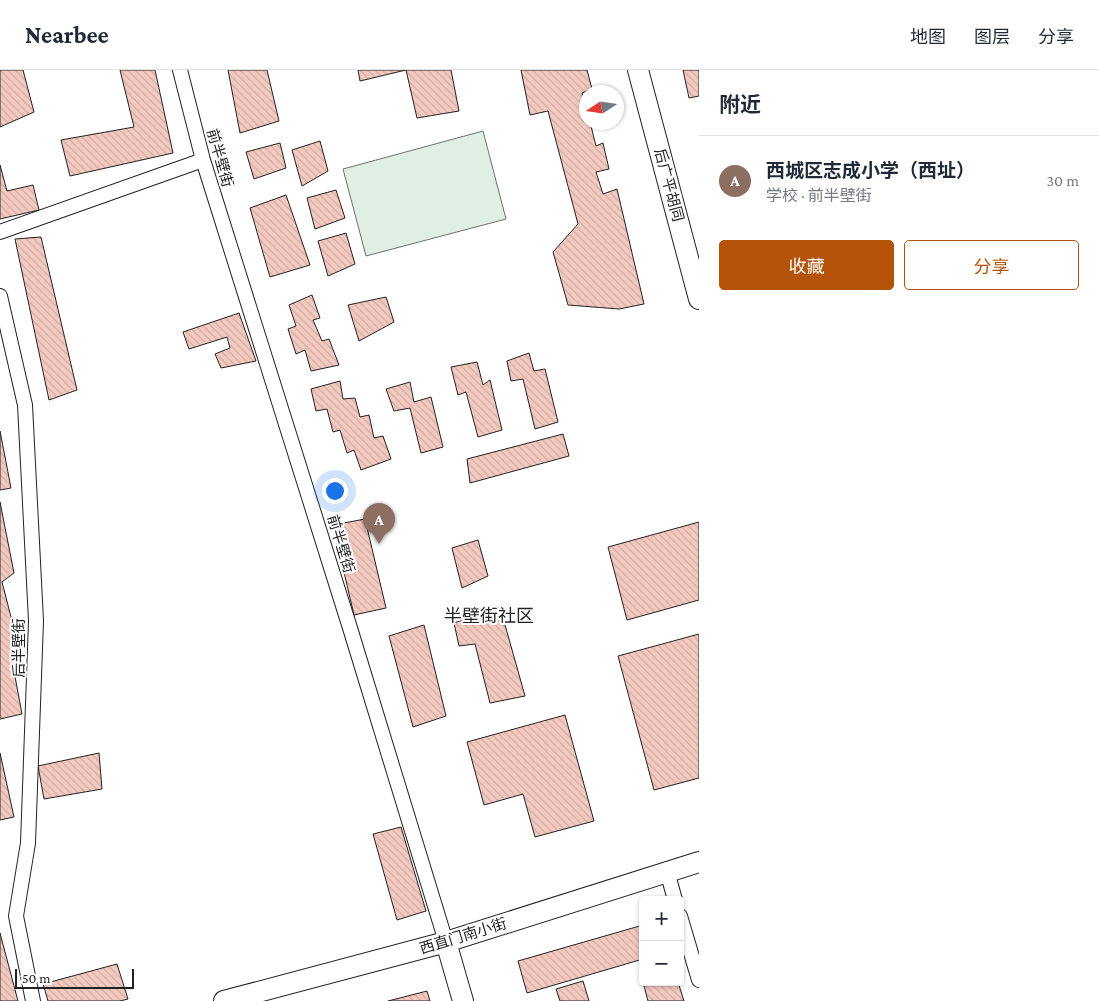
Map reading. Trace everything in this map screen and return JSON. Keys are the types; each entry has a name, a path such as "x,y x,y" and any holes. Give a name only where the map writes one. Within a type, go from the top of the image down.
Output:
{"street":[{"name":"前半壁街","path":"180,70 203,160 347,618 446,942"},
{"name":"后广平胡同","path":"638,70 699,299"},
{"path":"0,232 203,160"},
{"name":"后半壁街","path":"0,296 25,405 36,620 28,844 16,916 33,1001"},
{"name":"西直门南小街","path":"224,1001 446,942 699,862"},
{"path":"667,871 675,896"},
{"path":"684,929 699,980"},
{"path":"446,942 463,1001"}],"green space":[{"path":"483,131 506,219 366,256 343,169"}],"building":[{"path":"0,70 23,70 34,112 0,127"},
{"path":"120,70 155,70 173,153 70,176 61,140 134,127"},
{"path":"228,70 267,70 279,121 240,133"},
{"path":"358,70 406,70 360,81"},
{"path":"406,70 451,70 459,111 417,118"},
{"path":"521,70 587,70 591,85 579,85 579,130 592,130 596,146 603,143 609,169 596,172 603,194 617,189 644,304 619,309 568,305 553,252 578,224 548,111 530,115"},
{"path":"683,70 699,70 699,96 689,98"},
{"path":"320,141 328,171 302,186 292,150"},
{"path":"280,143 286,168 254,179 246,152"},
{"path":"0,165 7,191 33,185 39,210 0,219"},
{"path":"336,190 345,218 315,229 307,198"},
{"path":"286,195 310,265 270,277 250,208"},
{"path":"346,233 355,264 328,276 318,241"},
{"path":"41,237 77,390 49,400 15,239"},
{"path":"312,295 320,318 313,320 322,341 329,339 339,365 311,371 305,350 296,354 288,329 296,326 289,305"},
{"path":"386,297 394,322 359,341 348,305"},
{"path":"239,313 256,361 221,368 215,354 230,348 227,337 189,349 183,332"},
{"path":"529,353 534,371 545,369 558,422 535,429 523,379 511,381 507,361"},
{"path":"477,362 483,385 490,380 502,430 478,437 466,392 458,395 451,367"},
{"path":"340,381 343,399 355,398 360,417 369,415 374,438 383,436 391,459 361,470 354,450 347,453 340,430 333,432 327,409 316,411 311,389"},
{"path":"410,382 414,402 431,397 443,447 421,453 410,408 394,411 386,389"},
{"path":"0,431 11,488 0,490"},
{"path":"563,434 569,456 470,483 467,459"},
{"path":"0,502 14,573 2,582 19,648 11,655 22,714 0,719"},
{"path":"365,519 386,608 354,615 333,525"},
{"path":"699,522 699,600 627,620 608,547"},
{"path":"478,540 488,576 462,588 452,548"},
{"path":"500,607 525,696 490,703 475,644 459,646 454,623"},
{"path":"424,625 446,716 413,727 389,636"},
{"path":"699,634 699,778 654,790 618,656"},
{"path":"565,715 594,821 535,837 523,794 484,805 467,742"},
{"path":"0,753 14,817 0,820"},
{"path":"99,753 102,789 44,799 38,766"},
{"path":"401,827 426,911 397,920 373,834"},
{"path":"639,926 639,960 527,993 518,961"},
{"path":"0,933 18,1001 0,1001"},
{"path":"117,964 128,999 120,1001 48,1001 43,984"},
{"path":"583,981 589,1001 560,1001 556,989"},
{"path":"644,986 679,986 684,1001 648,1001"},
{"path":"427,991 430,1001 388,1001"}],"place":[{"name":"西城区志成小学（西址）","path":"379,544"}],"district":[{"name":"半壁街社区","path":"489,616"}]}
